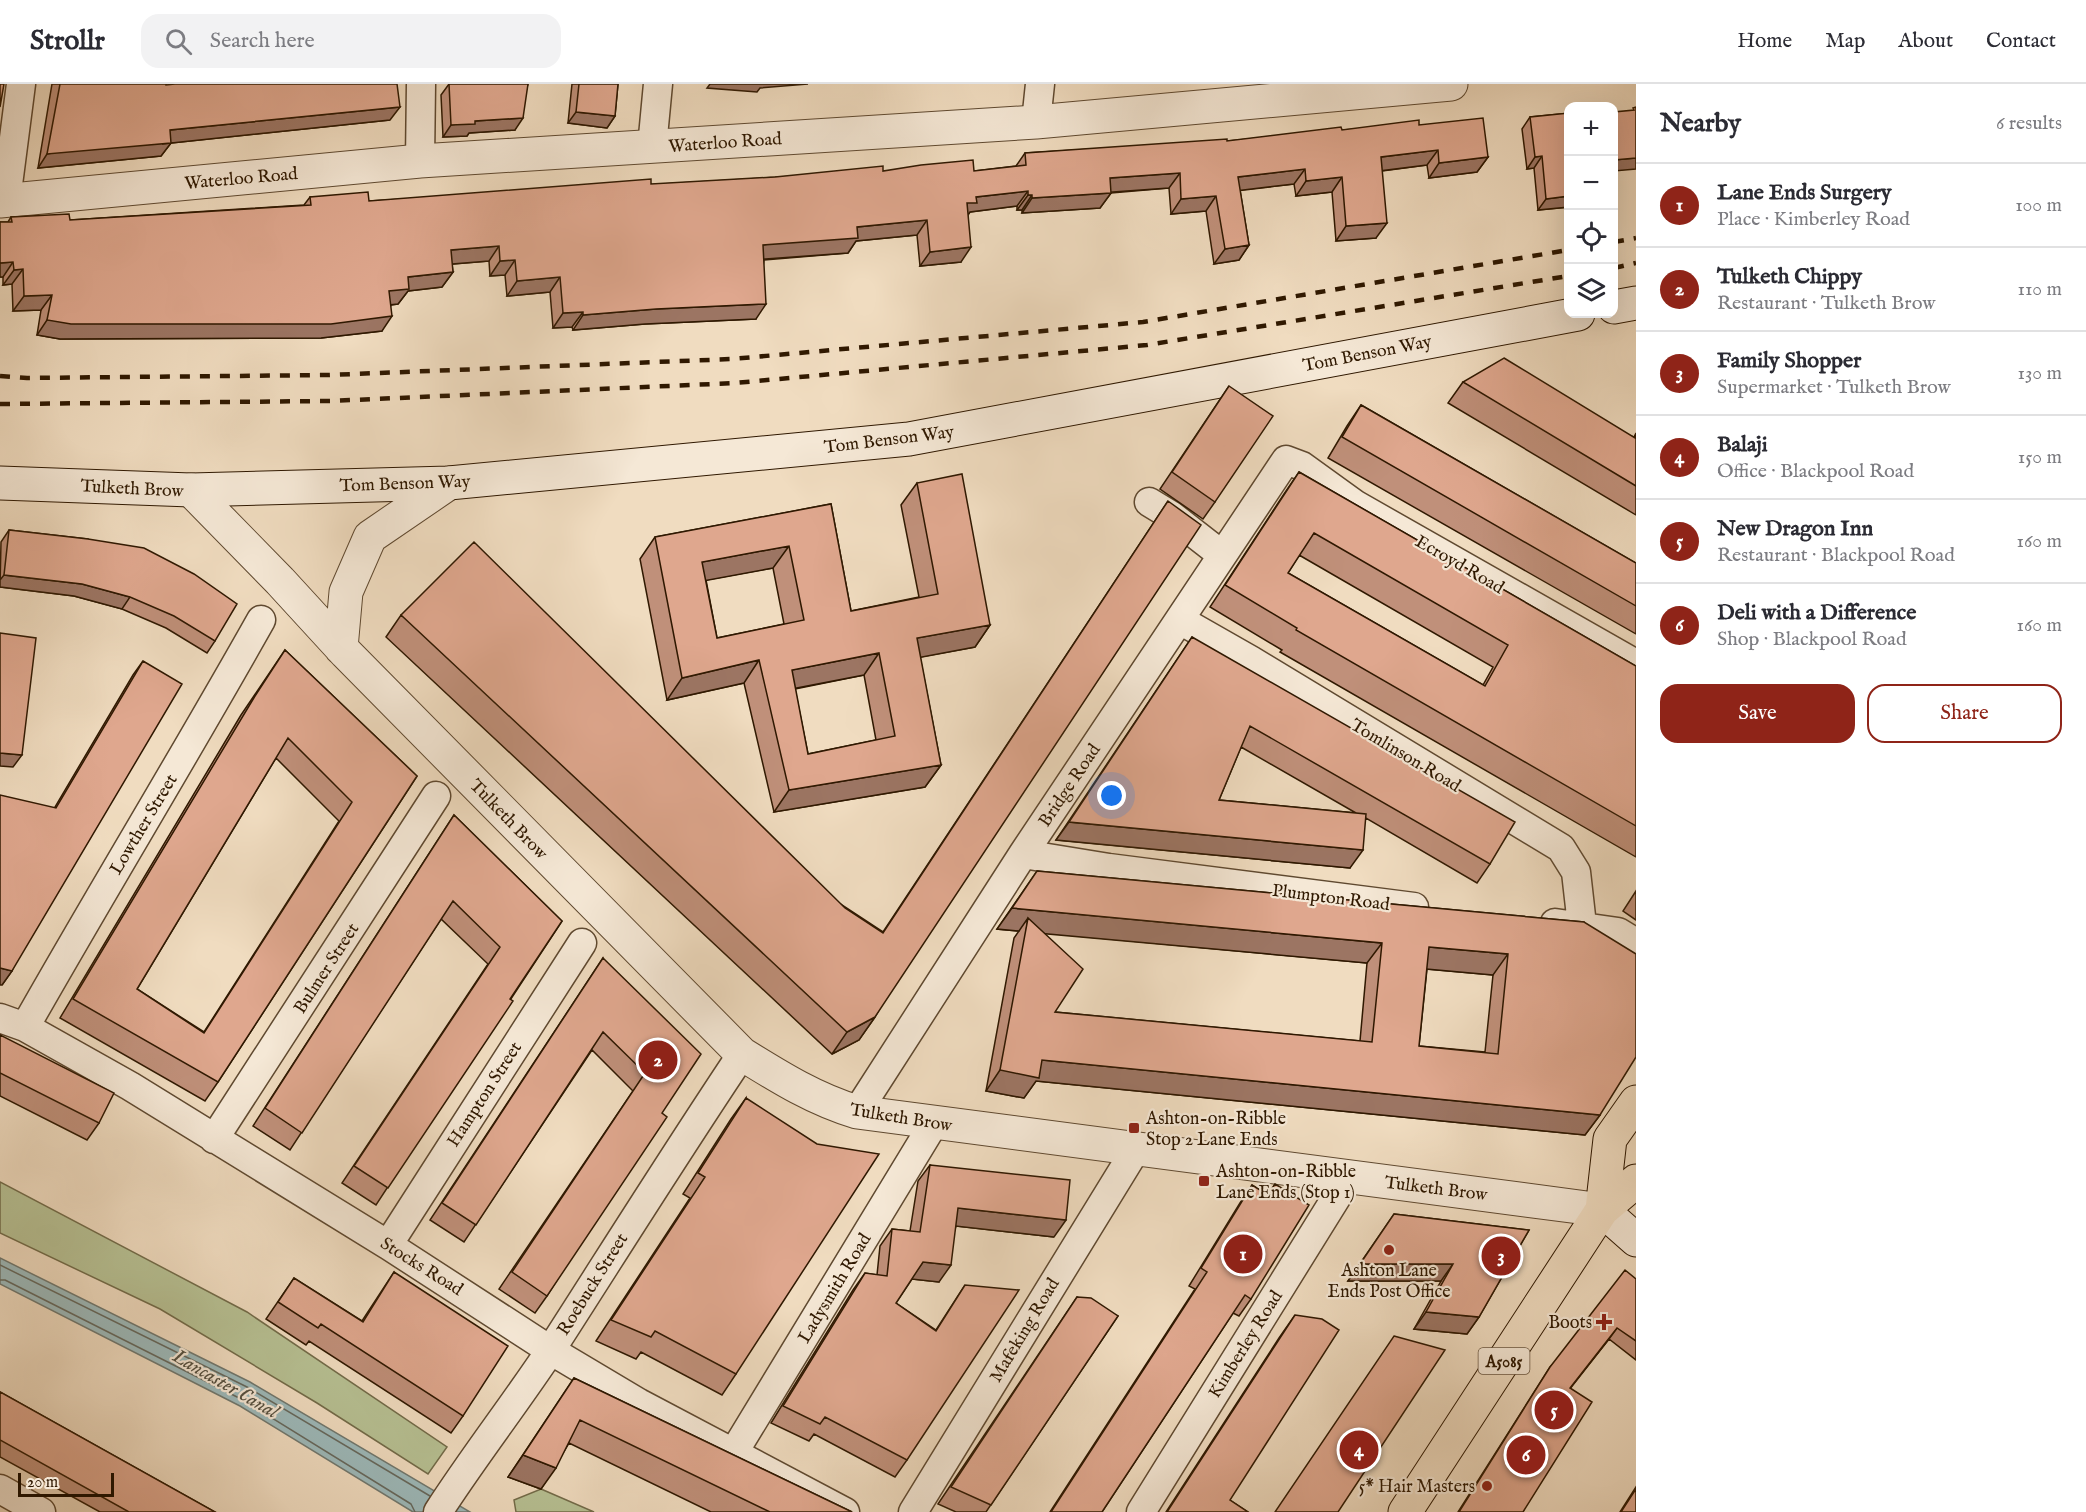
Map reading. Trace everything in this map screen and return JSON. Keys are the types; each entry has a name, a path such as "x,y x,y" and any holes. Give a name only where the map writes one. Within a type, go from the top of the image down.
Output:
{"highway":[{"name":"A5085","path":"1602,1210 1610,1139 1636,1102"},
{"name":"A5085","path":"1405,1512 1602,1210 1636,1180"}],"street":[{"path":"3,201 21,84"},
{"path":"420,161 421,84"},
{"path":"652,147 658,84"},
{"path":"1036,122 1040,84"},
{"name":"Waterloo Road","path":"3,201 420,161 1036,122 1451,84"},
{"path":"1618,306 1636,303"},
{"name":"Tom Benson Way","path":"191,490 449,483 909,439 1564,317"},
{"name":"Bridge Road","path":"857,1112 1023,854 1286,460"},
{"name":"Ecroyd Road","path":"1286,460 1302,466 1356,505 1636,664"},
{"name":"Tulketh Brow","path":"0,483 191,490 280,581 341,648 742,1054 801,1090 829,1104 857,1112 934,1124 1602,1210"},
{"path":"341,648 346,592 370,537 449,483"},
{"path":"1149,502 1172,516 1222,555"},
{"name":"Lowther Street","path":"12,1023 80,929 207,716 261,620"},
{"name":"Tomlinson Road","path":"1180,620 1252,661 1560,849 1576,872 1582,926"},
{"name":"Bulmer Street","path":"214,1139 436,796"},
{"name":"Plumpton Road","path":"1023,854 1109,868 1444,910"},
{"path":"1524,919 1618,932 1636,943"},
{"name":"Hampton Street","path":"388,1245 582,943"},
{"name":"Stocks Road","path":"12,1023 130,1086 388,1245 550,1350 639,1403 845,1512"},
{"name":"Roebuck Street","path":"438,1512 550,1350 682,1143 742,1054"},
{"name":"Ladysmith Road","path":"734,1452 934,1124"},
{"name":"Mafeking Road","path":"913,1512 1136,1149"},
{"name":"Kimberley Road","path":"1141,1512 1349,1176"},
{"path":"1602,1210 1636,1240"},
{"path":"0,1489 41,1512"}],"green space":[{"path":"0,1182 247,1312 447,1447 428,1474 317,1403 160,1309 0,1233"},
{"path":"541,1489 594,1512 516,1512 514,1500"}],"water":[{"name":"Lancaster Canal","path":"0,1258 250,1382 470,1512 413,1512 240,1406 0,1284"}],"building":[{"path":"0,84 4,84 0,107"},
{"path":"60,84 397,84 400,107 170,130 171,143 47,154"},
{"path":"449,84 528,84 523,118 451,125"},
{"path":"579,84 618,84 615,116 576,112"},
{"path":"1636,107 1636,158 1618,160 1618,112 1634,110 1633,108"},
{"path":"1564,114 1564,197 1546,199 1542,156 1535,157 1530,117"},
{"path":"1483,118 1488,157 1439,163 1438,150 1381,157 1387,223 1346,226 1342,177 1306,181 1305,169 1238,177 1249,245 1225,249 1216,196 1181,199 1180,173 1110,178 1111,193 1032,198 1032,195 1028,195 1028,191 976,197 977,203 967,203 971,247 930,252 927,220 857,227 858,238 763,245 766,304 583,315 583,312 563,313 560,277 517,281 515,260 500,261 499,246 451,250 453,272 408,277 409,289 389,291 392,316 331,324 71,324 47,320 52,295 24,296 23,269 14,270 13,262 0,263 0,222 12,222 11,217 69,214 70,220 311,205 310,197 368,192 369,201 651,179 651,184 775,177 883,166 883,171 973,160 974,171 1026,165 1025,153 1227,139 1227,141 1341,127 1342,130 1419,120 1419,125"},
{"path":"1504,358 1635,438 1636,436 1636,486 1463,382"},
{"path":"1229,386 1273,416 1215,502 1172,472"},
{"path":"1361,405 1636,563 1636,606 1342,437"},
{"path":"1299,472 1636,666 1636,826 1296,630 1297,628 1225,585","holes":["1314,533 1508,645 1485,686 1288,573"]},
{"path":"962,474 990,625 917,638 941,765 789,790 759,660 682,678 655,537 831,504 851,611 938,594 917,483","holes":["789,546 804,620 717,638 702,562","879,653 895,736 808,754 792,670"]},
{"path":"1168,501 1201,525 875,1017 847,1032 401,615 474,542 845,908 883,933"},
{"path":"9,530 144,548 194,574 237,604 215,641 174,616 130,597 82,584 4,575"},
{"path":"0,633 36,638 22,755 0,753"},
{"path":"1192,637 1515,822 1490,864 1250,726 1219,800 1366,814 1363,850 1069,822"},
{"path":"285,650 417,776 218,1082 73,999","holes":["288,738 352,802 204,1033 137,989"]},
{"path":"143,661 182,684 12,971 0,968 0,795 56,808"},
{"path":"454,815 562,921 510,999 513,1001 388,1188 354,1166 500,947 453,901 302,1133 265,1108"},
{"path":"1037,871 1584,922 1636,954 1636,1057 1600,1115 1042,1060 1039,1078 1000,1070 1028,918 1083,969 1055,1012 1372,1042 1382,943 1012,908","holes":["1429,947 1508,954 1498,1054 1419,1046"]},
{"path":"603,958 701,1054 662,1113 667,1117 547,1296 512,1272 645,1073 603,1032 476,1225 442,1203"},
{"path":"0,1035 114,1093 99,1123 0,1073"},
{"path":"746,1098 817,1144 879,1154 736,1374 655,1331 651,1337 611,1320 705,1177 698,1173"},
{"path":"930,1165 1070,1180 1066,1220 958,1208 951,1265 923,1262 896,1303 936,1331 965,1285 1019,1290 907,1460 825,1417 820,1424 783,1406 865,1273 887,1276 892,1229 920,1232"},
{"path":"1275,1184 1309,1205 1251,1299 1245,1295 1102,1512 1051,1512 1207,1272 1201,1268 1252,1185 1268,1195"},
{"path":"1394,1214 1529,1230 1479,1317 1426,1312 1453,1264 1360,1264"},
{"path":"1625,1270 1636,1279 1636,1341 1617,1328 1570,1388 1592,1402 1523,1512 1459,1512 1550,1367"},
{"path":"394,1272 508,1346 463,1416 321,1324 318,1328 278,1302 294,1278 363,1322"},
{"path":"1077,1297 1091,1298 1118,1316 991,1505 951,1487"},
{"path":"1295,1315 1322,1319 1339,1330 1230,1500 1248,1512 1167,1512"},
{"path":"1394,1336 1445,1350 1338,1512 1275,1512"},
{"path":"574,1378 852,1512 770,1512 580,1420 556,1468 523,1455"},
{"path":"0,1392 215,1512 129,1512 0,1440"},
{"path":"1636,1489 1636,1512 1621,1512"}],"railway":[{"path":"1618,241 1636,238"},
{"path":"0,376 27,378 328,375 732,359 1143,322 1564,251"},
{"path":"1618,267 1636,263"},
{"path":"0,404 330,401 735,383 1147,345 1564,277"}],"place":[{"name":"Tulketh Chippy","path":"658,1060"},
{"name":"Ashton-on-Ribble Stop 2 Lane Ends","path":"1134,1128"},
{"name":"Ashton-on-Ribble Lane Ends (Stop 1)","path":"1204,1181"},
{"name":"Ashton Lane Ends Post Office","path":"1389,1250"},
{"name":"Lane Ends Surgery","path":"1243,1254"},
{"name":"Family Shopper","path":"1501,1256"},
{"name":"Boots","path":"1604,1322"},
{"name":"New Dragon Inn","path":"1554,1410"},
{"name":"Balaji","path":"1359,1450"},
{"name":"Deli with a Difference","path":"1526,1455"},
{"name":"5* Hair Masters","path":"1487,1486"}]}
